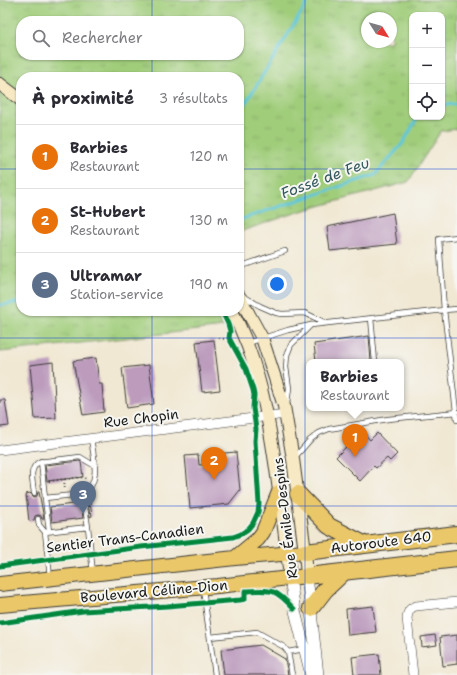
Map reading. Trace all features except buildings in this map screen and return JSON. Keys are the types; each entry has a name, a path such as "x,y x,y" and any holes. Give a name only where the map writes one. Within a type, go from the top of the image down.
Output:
{"highway":[{"path":"298,494 329,526 364,544"},
{"name":"Autoroute 640","path":"305,552 457,534"},
{"name":"Autoroute 640","path":"307,576 457,559"},
{"path":"311,608 325,590 344,573"}],"main road":[{"path":"0,84 16,96"},
{"name":"Rue Émile-Despins","path":"244,304 262,338 282,397 286,414 298,494 307,576"},
{"name":"Rue Émile-Despins","path":"234,316 247,343 262,390 268,416 290,578"},
{"path":"235,558 258,539 263,532 279,492"},
{"name":"Boulevard Céline-Dion","path":"0,584 235,558 305,552"},
{"name":"Boulevard Céline-Dion","path":"0,605 307,576"}],"street":[{"name":"Rue Chopin","path":"0,450 286,414"},
{"name":"Rue Émile-Despins","path":"307,576 318,675"},
{"name":"Rue Émile-Despins","path":"290,578 292,598 311,675"},
{"path":"413,675 407,618 410,608 416,606 457,602"}],"lane":[{"path":"457,237 439,239 444,310 457,420"},
{"path":"244,265 285,251"},
{"path":"244,298 276,313 305,313 326,323"},
{"path":"247,343 288,330 311,325 457,309"},
{"path":"371,318 375,359"},
{"path":"286,414 289,388 286,354 291,345 311,325"},
{"path":"293,459 310,440 324,431 336,427 388,419 457,412"},
{"path":"45,498 83,494 88,490 94,480 95,474 91,438"},
{"path":"34,493 32,468 41,461 80,457 94,466"},
{"path":"41,461 51,579"},
{"path":"83,494 93,574"},
{"path":"38,520 39,525 47,532 88,527"},
{"path":"203,587 215,675"},
{"path":"210,637 254,632 284,647 288,652 292,675"},
{"path":"288,652 304,650"}],"path":[{"path":"230,331 228,338 232,344"},
{"path":"219,338 228,338"},
{"path":"47,481 83,477"}],"green space":[{"path":"0,0 457,0 457,129 441,131 408,182 301,211 244,230 244,72 16,72 16,316 216,316 224,327 0,352"}],"waterway":[{"path":"244,106 309,0"},
{"name":"Fossé de Feu","path":"445,105 457,104"},
{"name":"Fossé de Feu","path":"244,218 375,175 403,143 416,120"},
{"name":"Fossé de Feu","path":"0,305 16,303"}],"cycle path":[{"name":"Sentier Trans-Canadien","path":"0,566 141,547 233,537 248,529 253,523 258,512 259,504 255,441 256,429 253,408 254,395 246,369 229,338 230,331 224,316"},
{"path":"0,623 83,611 240,600 245,599 245,591 262,590 277,594 294,609"}],"place":[{"name":"Barbies","path":"355,457"},
{"name":"St-Hubert","path":"214,480"},
{"name":"Ultramar","path":"83,514"}]}
